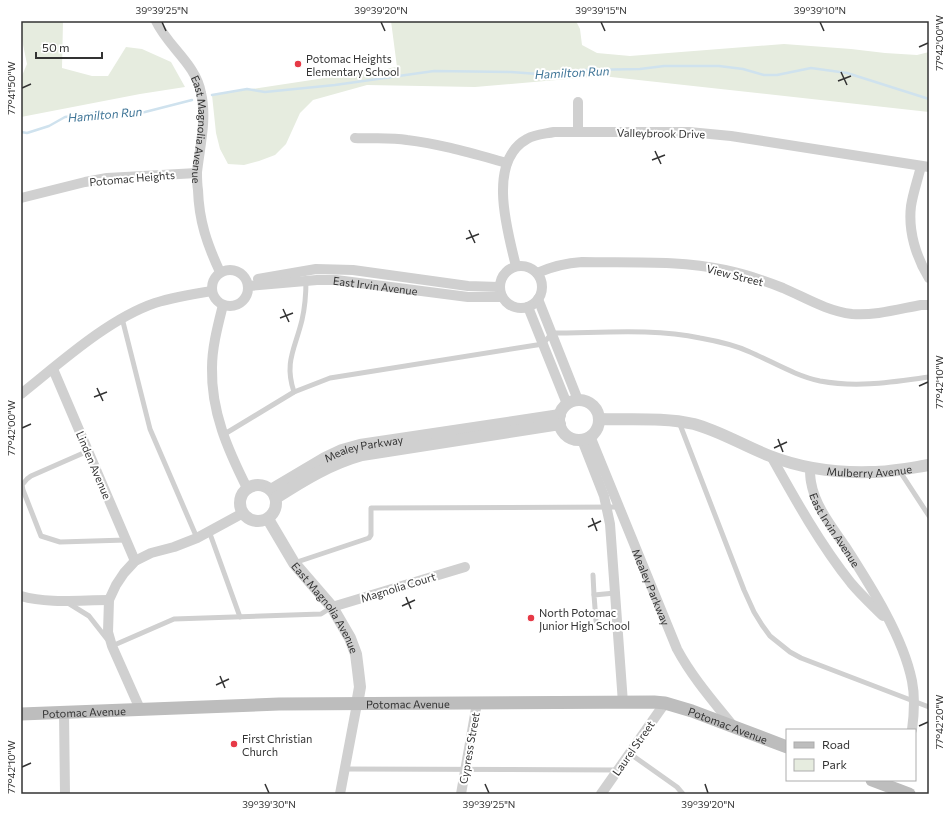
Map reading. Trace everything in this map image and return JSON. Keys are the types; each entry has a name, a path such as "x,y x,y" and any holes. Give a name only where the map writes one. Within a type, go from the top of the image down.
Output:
{"main road":[{"name":"Potomac Avenue","path":"21,714 279,704 665,703 692,711 786,747"},
{"path":"875,781 909,794"}],"street":[{"name":"East Magnolia Avenue","path":"156,21 170,44 187,62 196,77 201,92 203,112 197,173 199,209 202,228 220,272"},
{"path":"578,102 578,132"},
{"name":"Valleybrook Drive","path":"516,266 508,234 503,184 507,163 519,145 528,138 538,134 554,132 688,132 731,136 925,167"},
{"path":"355,138 406,139 444,145 507,163"},
{"path":"925,167 911,204 910,220 912,236 918,255 929,278"},
{"name":"Potomac Heights","path":"21,198 107,178 197,173"},
{"name":"View Street","path":"537,273 553,266 565,263 614,262 691,264 726,270 756,278 832,310 852,314 872,313 929,305"},
{"path":"524,265 537,273 541,279 542,286 538,299 528,307 512,307 506,303 502,297 499,287 501,278 507,270 516,266 524,265"},
{"path":"228,269 236,270 243,274 248,284 246,298 235,306 229,306 218,301 212,291 212,284 215,277 220,272 228,269"},
{"name":"East Irvin Avenue","path":"306,276 316,269 353,270 468,286 499,287"},
{"name":"East Irvin Avenue","path":"248,284 306,276 468,297 502,297"},
{"path":"21,394 92,339 122,318 154,304 180,296 212,291"},
{"path":"538,299 552,333 572,402"},
{"path":"223,304 215,338 212,367 212,390 223,435 247,488"},
{"path":"528,307 543,344 572,402"},
{"name":"Linden Avenue","path":"53,369 135,561"},
{"path":"586,401 593,405 598,412 599,420 595,432 586,438 574,439 563,431 560,420 562,409 572,402 586,401"},
{"name":"Mealey Parkway","path":"274,494 325,458 344,455 373,442 483,431 560,420"},
{"path":"599,420 678,421 713,430 771,456 810,467"},
{"path":"586,438 604,496 610,524 623,703"},
{"name":"Mealey Parkway","path":"586,438 620,506 677,649 698,682 733,726"},
{"name":"East Irvin Avenue","path":"771,456 797,501 851,583 890,623"},
{"name":"Mulberry Avenue","path":"810,467 845,472 873,472 929,465"},
{"name":"East Irvin Avenue","path":"810,467 811,482 816,498 824,514 875,594 901,645 912,683 912,729"},
{"path":"255,485 264,485 274,494 277,506 274,513 268,519 254,521 243,513 240,507 242,493 247,488 255,485"},
{"path":"140,709 112,646 108,632 109,600 116,585 135,561 151,553 174,547 197,538 243,513"},
{"name":"East Magnolia Avenue","path":"268,519 294,563 332,607 350,638 356,654 360,687 356,704"},
{"name":"Magnolia Court","path":"332,607 465,567"},
{"path":"21,596 61,600 109,600"},
{"name":"Cypress Street","path":"461,794 477,703"},
{"name":"Laurel Street","path":"601,794 665,703"},
{"path":"340,794 356,704"},
{"path":"64,712 65,794"}],"lane":[{"path":"294,392 290,380 290,367 306,302 306,276"},
{"path":"122,318 150,429 197,538"},
{"path":"223,435 294,392 330,378 543,344 552,333 633,333 678,334 693,336 748,351 798,374 841,384 882,384 929,377"},
{"path":"678,421 744,590 762,625 779,644 801,658 929,707"},
{"path":"88,451 31,476 22,485 41,536 60,542 126,540"},
{"path":"899,469 929,516"},
{"path":"294,563 369,538 371,535 371,508 620,506"},
{"path":"210,532 240,617"},
{"path":"594,575 596,620"},
{"path":"594,595 615,593"},
{"path":"61,600 89,616 112,646 174,619 321,614 332,607"},
{"path":"629,753 677,787 683,794"},
{"path":"345,769 618,770"}],"green space":[{"path":"21,21 63,21 62,68 92,76 108,76 126,47 142,49 171,62 185,87 140,94 21,117 21,78 27,64 21,35"},
{"path":"391,21 576,21 580,29 582,45 597,53 630,56 784,44 917,55 929,52 929,112 602,76 475,87 367,85 313,100 300,113 286,144 275,155 244,165 228,164 220,149 216,133 212,95 397,67"}],"waterway":[{"name":"Hamilton Run","path":"212,95 247,89 265,92 335,85 434,71 511,72 552,75 564,72 586,70 640,69 664,66 719,66 743,69 764,75 777,75 811,68 847,73 929,99"},
{"name":"Hamilton Run","path":"21,132 27,133 49,126 65,117 101,112 128,115 192,100"}],"place":[{"name":"Potomac Heights Elementary School","path":"298,64"},
{"name":"North Potomac Junior High School","path":"531,618"},
{"name":"First Christian Church","path":"234,744"}]}
